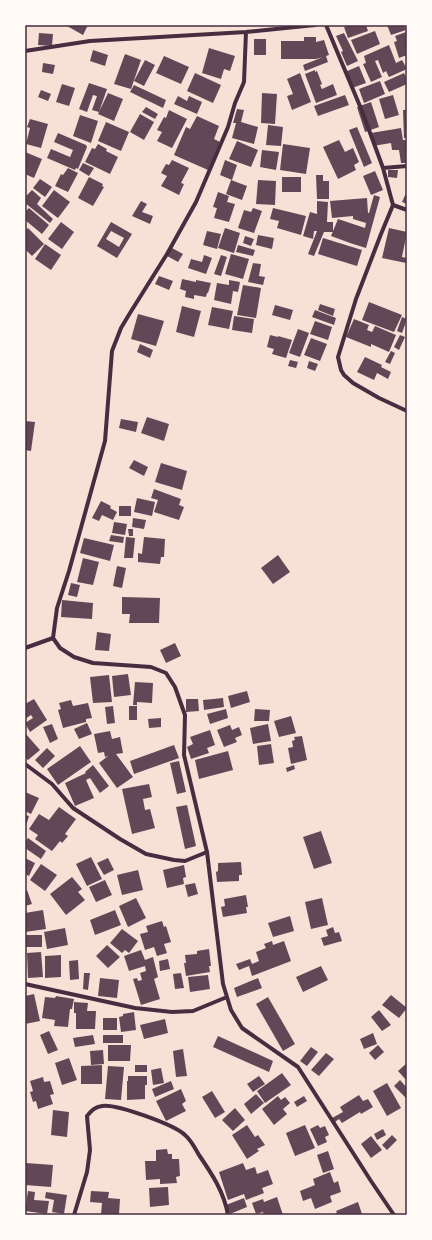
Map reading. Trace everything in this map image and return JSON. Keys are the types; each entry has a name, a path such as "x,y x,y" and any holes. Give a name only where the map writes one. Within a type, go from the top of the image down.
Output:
{"street":[{"path":"25,51 90,41 246,32 315,25"},
{"path":"326,25 362,111 383,168 393,205 356,299 338,357 341,370 353,383 379,398 407,411"},
{"path":"246,32 244,82 235,103 228,127 196,202 167,254 121,328 112,351 105,441 69,571 57,608 53,638 60,648 74,657 93,663 151,667 166,673 175,687 185,715 184,754 207,852 223,984 231,1010 242,1028 295,1064 301,1071 394,1215"},
{"path":"383,168 407,166"},
{"path":"393,205 407,210"},
{"path":"25,648 53,638"},
{"path":"25,764 52,784 73,808 146,854 185,861 207,852"},
{"path":"25,984 135,1008 172,1012 193,1011 227,997"},
{"path":"74,1215 86,1172 90,1150 87,1116 94,1108 104,1105 122,1108 152,1118 185,1134 217,1183 226,1202 228,1215"}],"building":[{"path":"88,25 83,35 67,26"},
{"path":"350,25 366,25 368,31 348,38 344,27"},
{"path":"387,25 404,25 406,30 391,35"},
{"path":"375,31 380,44 357,54 351,40"},
{"path":"406,32 407,55 399,58 394,42 397,41 395,36"},
{"path":"39,33 53,34 52,46 38,45"},
{"path":"344,33 358,61 347,66 341,52 343,51 336,36"},
{"path":"304,37 316,37 316,42 324,40 329,55 326,56 328,62 305,71 303,65 323,57 316,59 281,59 281,41 304,41"},
{"path":"254,39 266,39 266,55 254,55"},
{"path":"389,45 396,63 402,60 407,69 389,77 386,71 383,73 378,60 375,61 382,77 371,82 363,64 366,63 364,56"},
{"path":"209,48 235,56 230,71 224,69 221,79 202,73"},
{"path":"93,50 108,55 105,66 90,61"},
{"path":"125,54 141,60 131,89 114,84"},
{"path":"164,56 189,67 181,84 156,73"},
{"path":"145,60 155,65 144,86 134,81"},
{"path":"43,63 55,65 53,74 42,72"},
{"path":"359,66 366,83 352,88 345,72"},
{"path":"315,70 315,72 317,71 322,84 320,85 322,89 333,84 337,95 316,103 305,74"},
{"path":"195,73 221,85 213,103 187,91"},
{"path":"300,73 311,102 292,110 287,96 293,94 287,79"},
{"path":"404,73 407,79 407,84 389,92 384,82"},
{"path":"380,81 385,94 364,103 359,89"},
{"path":"89,83 107,89 99,112 92,110 97,96 93,95 87,112 79,109"},
{"path":"62,84 75,88 69,106 56,102"},
{"path":"134,85 166,100 163,108 130,92"},
{"path":"41,90 51,94 48,101 38,97"},
{"path":"108,93 123,99 114,121 98,114"},
{"path":"262,93 277,94 275,124 261,123"},
{"path":"345,95 349,105 318,116 314,106"},
{"path":"393,95 399,115 385,119 379,99"},
{"path":"178,96 187,101 189,96 202,102 197,114 174,104"},
{"path":"371,102 379,127 365,132 357,107"},
{"path":"146,107 158,114 155,119 142,112"},
{"path":"237,109 244,110 241,122 258,127 254,144 232,138 236,123 233,123"},
{"path":"169,110 187,119 172,148 157,141 162,132 157,130 164,117 166,118"},
{"path":"403,110 407,110 407,138 404,138"},
{"path":"140,114 154,122 144,140 130,132"},
{"path":"80,115 98,121 91,143 73,136"},
{"path":"197,116 219,126 214,139 220,142 208,170 174,155 186,127 190,129"},
{"path":"30,119 48,124 41,148 26,144 30,128 27,127"},
{"path":"106,122 129,132 121,151 98,141"},
{"path":"268,125 283,127 281,146 266,145"},
{"path":"357,127 372,163 364,167 349,130"},
{"path":"401,128 403,140 407,140 407,163 401,163 399,150 392,150 391,143 373,146 371,133"},
{"path":"58,133 86,145 87,147 78,169 76,168 75,170 47,158 51,149 70,157 73,150 54,142"},
{"path":"339,140 345,152 353,148 359,162 354,165 356,170 338,179 323,147"},
{"path":"237,141 258,150 251,167 229,159"},
{"path":"98,144 107,149 106,151 118,157 110,174 85,162 92,148 95,149"},
{"path":"283,144 310,148 306,174 280,170"},
{"path":"262,150 279,152 276,170 260,167"},
{"path":"25,152 42,159 34,178 25,174"},
{"path":"172,160 189,168 181,183 184,184 179,195 161,186 167,176 161,173 166,164 169,165"},
{"path":"225,160 237,165 232,180 220,175"},
{"path":"83,163 94,168 89,176 79,170"},
{"path":"68,168 78,173 68,192 55,186 61,174 63,175"},
{"path":"388,170 398,170 397,178 388,177"},
{"path":"375,171 383,190 371,195 363,176"},
{"path":"316,175 323,175 323,181 329,181 329,199 317,199"},
{"path":"89,177 103,184 102,186 104,187 93,206 78,198"},
{"path":"282,177 301,177 301,192 282,192"},
{"path":"40,179 52,187 45,197 33,188"},
{"path":"231,180 247,186 242,200 226,194"},
{"path":"258,180 276,181 275,205 256,204"},
{"path":"32,190 41,198 37,204 53,219 50,223 25,203 25,197"},
{"path":"54,190 70,202 58,218 42,206"},
{"path":"407,191 407,204 402,202"},
{"path":"218,192 229,196 227,202 235,204 229,222 214,218 217,208 213,207"},
{"path":"374,195 380,197 366,248 331,236 338,219 365,228 366,223 353,219 353,216 332,218 330,201 367,198 369,213"},
{"path":"141,201 147,204 142,212 153,216 150,224 132,216"},
{"path":"317,201 328,202 327,222 333,222 333,232 324,232 314,256 308,254 317,231 314,231 313,239 303,236 310,212 317,214"},
{"path":"29,208 49,225 42,234 25,220 25,212"},
{"path":"253,208 262,211 254,233 238,228 244,210 251,212"},
{"path":"273,208 306,216 301,235 277,228 279,221 270,219"},
{"path":"61,222 74,232 62,249 48,239"},
{"path":"111,222 132,234 117,258 97,246","holes":["111,231 124,238 119,247 106,239"]},
{"path":"28,228 44,244 32,256 25,249 25,231"},
{"path":"225,228 240,233 234,253 218,248"},
{"path":"389,228 407,232 402,257 407,258 406,263 382,258"},
{"path":"207,231 221,234 217,249 203,245"},
{"path":"258,235 274,238 272,249 256,245"},
{"path":"245,236 254,239 251,246 243,243"},
{"path":"323,238 362,250 357,266 318,254"},
{"path":"45,244 61,255 51,270 35,259"},
{"path":"238,245 255,250 253,256 236,252"},
{"path":"172,248 183,254 178,262 167,256"},
{"path":"231,254 249,259 243,279 225,274"},
{"path":"204,255 212,258 206,274 188,268 191,259 202,262"},
{"path":"221,255 227,257 221,276 214,274"},
{"path":"253,263 261,264 259,276 265,277 263,285 248,282"},
{"path":"159,276 173,281 169,290 155,284"},
{"path":"182,279 211,283 206,297 194,295 194,299 185,297 186,291 180,289"},
{"path":"229,280 240,282 238,292 233,291 231,304 214,300 217,283 229,285"},
{"path":"243,285 261,288 256,318 237,315"},
{"path":"369,302 402,315 394,332 362,320"},
{"path":"320,304 335,309 333,316 318,310"},
{"path":"275,305 293,310 290,320 272,315"},
{"path":"182,306 201,311 194,337 176,332"},
{"path":"212,307 233,311 229,329 208,325"},
{"path":"315,310 336,318 334,325 312,317"},
{"path":"138,314 164,321 156,346 131,339"},
{"path":"234,316 254,319 252,333 232,330"},
{"path":"402,317 407,319 402,333 397,331"},
{"path":"354,319 369,325 367,330 372,332 375,326 396,335 389,352 371,344 371,347 346,337"},
{"path":"315,321 332,327 328,340 310,334"},
{"path":"298,329 309,333 300,357 289,353"},
{"path":"270,335 292,340 286,358 272,354 274,349 267,347"},
{"path":"400,335 405,337 399,350 394,347"},
{"path":"311,338 327,344 320,361 304,355"},
{"path":"140,344 153,350 150,358 137,352"},
{"path":"391,351 395,353 390,364 385,362"},
{"path":"365,357 382,365 381,367 391,372 388,379 377,373 374,380 357,372"},
{"path":"290,360 298,362 296,368 288,366"},
{"path":"309,361 318,364 315,371 307,368"},
{"path":"147,417 169,424 164,441 141,433"},
{"path":"121,419 138,422 136,432 119,428"},
{"path":"25,421 35,422 31,451 25,450"},
{"path":"134,460 148,467 144,476 129,468"},
{"path":"161,463 187,471 182,490 155,482"},
{"path":"154,489 181,499 179,505 184,507 179,520 154,512 158,500 151,498"},
{"path":"137,498 155,502 152,516 134,512"},
{"path":"101,501 111,506 110,508 117,512 113,520 102,515 99,521 92,518"},
{"path":"119,506 131,506 131,516 119,516"},
{"path":"133,518 146,520 144,529 132,527"},
{"path":"114,522 127,524 125,535 112,533"},
{"path":"128,529 133,529 133,536 129,536"},
{"path":"111,535 124,537 123,543 109,541"},
{"path":"126,537 135,538 133,558 124,558"},
{"path":"144,537 165,539 164,557 161,557 160,564 138,562 138,553 142,554"},
{"path":"84,538 114,545 110,561 80,553"},
{"path":"278,555 290,572 273,584 261,568"},
{"path":"83,558 99,562 93,585 77,582"},
{"path":"117,566 126,568 122,588 113,586"},
{"path":"71,583 80,585 77,597 68,595"},
{"path":"122,597 160,598 159,623 129,623 130,614 122,614"},
{"path":"62,600 93,603 92,619 61,617"},
{"path":"97,632 111,634 109,651 95,650"},
{"path":"175,643 181,656 166,663 160,650"},
{"path":"128,674 131,695 114,697 112,676"},
{"path":"109,675 112,702 93,703 90,677"},
{"path":"135,682 153,683 152,703 137,702 137,705 133,705"},
{"path":"247,691 250,702 231,708 228,696"},
{"path":"223,698 224,707 204,710 203,700"},
{"path":"34,699 47,720 30,732 25,723 33,718 31,715 25,719 25,704"},
{"path":"186,699 198,699 199,711 186,712"},
{"path":"71,700 73,706 88,703 92,718 86,719 86,722 63,728 58,710 61,709 59,703"},
{"path":"113,706 115,723 107,724 105,707"},
{"path":"129,706 137,706 137,720 129,720"},
{"path":"226,709 228,718 210,724 207,714"},
{"path":"255,709 270,710 269,721 254,721"},
{"path":"291,716 296,733 279,737 274,721"},
{"path":"161,718 161,727 149,728 148,719"},
{"path":"87,723 92,734 79,739 74,729"},
{"path":"52,724 58,739 50,743 43,727"},
{"path":"268,724 271,741 253,744 250,728"},
{"path":"230,725 232,730 239,727 242,735 235,738 237,742 224,747 217,730"},
{"path":"210,730 215,745 207,748 209,753 191,759 187,747 193,744 190,737"},
{"path":"110,731 112,739 120,737 123,753 116,754 133,777 117,788 99,763 108,756 105,757 104,752 98,753 94,734"},
{"path":"25,733 40,750 28,760 25,757"},
{"path":"302,736 307,760 291,764 288,748 293,747 292,741 295,740 294,737"},
{"path":"271,744 274,763 259,765 257,746"},
{"path":"174,745 179,758 134,774 130,761"},
{"path":"80,746 91,762 58,785 47,769"},
{"path":"47,748 55,756 43,768 35,760"},
{"path":"228,751 233,770 199,779 195,760"},
{"path":"179,761 186,792 177,794 170,763"},
{"path":"93,765 109,786 100,793 90,778 86,780 94,798 75,806 65,783 86,773 85,772"},
{"path":"294,765 295,769 287,772 286,768"},
{"path":"149,784 152,797 143,799 145,810 150,809 155,828 132,834 122,789"},
{"path":"25,792 39,798 31,814 25,811"},
{"path":"187,805 196,846 185,849 176,807"},
{"path":"59,807 76,819 65,834 68,836 62,843 60,841 52,851 35,839 38,835 29,829 39,814 49,820"},
{"path":"25,815 29,816 25,829"},
{"path":"321,831 332,863 314,869 303,837"},
{"path":"28,838 46,851 41,859 25,848 25,842"},
{"path":"91,857 102,879 87,886 76,864"},
{"path":"25,858 35,863 29,876 25,874"},
{"path":"108,858 114,870 104,875 97,863"},
{"path":"241,862 242,875 239,875 239,881 217,882 216,872 218,871 218,863"},
{"path":"41,864 57,875 45,891 30,880"},
{"path":"184,865 186,877 183,878 184,884 167,888 163,870"},
{"path":"138,870 143,890 122,895 117,875"},
{"path":"72,877 82,889 78,892 85,900 66,915 50,894"},
{"path":"105,880 112,895 96,902 89,887"},
{"path":"195,883 198,894 188,897 185,885"},
{"path":"27,890 32,904 25,906 25,891"},
{"path":"246,895 248,907 246,907 247,913 223,917 221,907 225,906 224,899"},
{"path":"136,898 146,918 128,927 119,906"},
{"path":"322,898 328,925 311,929 305,902"},
{"path":"43,910 46,929 25,932 25,913"},
{"path":"115,910 121,925 95,935 90,920"},
{"path":"290,916 294,931 273,937 268,923"},
{"path":"162,921 164,927 166,926 171,942 164,944 167,953 157,956 154,947 145,950 140,934 148,932 146,926"},
{"path":"333,927 335,933 339,932 342,941 324,946 321,938 328,936 326,930"},
{"path":"65,928 68,945 47,949 44,932"},
{"path":"122,929 138,941 129,953 125,950 122,953 110,943"},
{"path":"25,935 42,935 42,947 25,947"},
{"path":"272,941 273,945 284,941 291,961 252,976 249,966 239,970 236,964 250,959 252,964 259,961 256,952 266,948 264,944"},
{"path":"107,945 120,957 108,968 96,956"},
{"path":"209,949 211,966 209,966 210,972 186,976 184,963 186,963 185,955 197,954 197,951"},
{"path":"141,950 145,960 153,957 158,977 154,979 160,999 141,1005 133,979 137,978 138,981 142,980 140,973 146,971 145,966 129,971 124,956"},
{"path":"41,952 43,977 28,978 27,953"},
{"path":"61,955 61,977 45,978 45,956"},
{"path":"168,959 170,969 160,971 159,961"},
{"path":"78,960 79,979 70,980 69,961"},
{"path":"321,966 328,980 303,992 296,977"},
{"path":"84,973 90,973 88,990 83,989"},
{"path":"181,973 184,988 175,989 173,974"},
{"path":"208,975 210,989 190,992 188,977"},
{"path":"100,978 119,980 117,998 98,996"},
{"path":"258,978 262,988 237,997 234,988"},
{"path":"34,994 40,1021 25,1024 25,996"},
{"path":"391,995 407,1008 399,1018 382,1005"},
{"path":"56,996 74,999 72,1009 70,1009 68,1027 54,1026 55,1020 42,1018 45,997 55,998"},
{"path":"268,997 295,1044 283,1051 256,1004"},
{"path":"74,1002 88,1003 87,1011 96,1011 95,1029 76,1029"},
{"path":"379,1010 391,1025 382,1031 371,1017"},
{"path":"134,1012 136,1030 121,1032 119,1017 123,1016 123,1014"},
{"path":"103,1018 117,1018 117,1030 103,1030"},
{"path":"165,1019 168,1033 144,1039 140,1025"},
{"path":"49,1031 58,1050 48,1054 40,1035"},
{"path":"373,1033 377,1044 364,1049 360,1039"},
{"path":"93,1035 95,1044 75,1047 73,1038"},
{"path":"103,1035 123,1035 123,1043 103,1043"},
{"path":"218,1036 273,1061 269,1072 213,1047"},
{"path":"108,1045 131,1045 130,1061 108,1061"},
{"path":"378,1045 384,1052 375,1060 369,1053"},
{"path":"311,1047 318,1052 307,1066 300,1061"},
{"path":"183,1049 187,1076 176,1077 173,1051"},
{"path":"103,1050 104,1064 91,1065 90,1051"},
{"path":"326,1053 334,1059 319,1076 311,1070"},
{"path":"69,1058 77,1080 62,1085 55,1063"},
{"path":"407,1063 407,1081 398,1071"},
{"path":"102,1065 102,1084 81,1084 81,1066"},
{"path":"135,1065 147,1065 147,1072 135,1072"},
{"path":"108,1066 124,1067 121,1100 105,1099"},
{"path":"161,1068 164,1083 153,1085 151,1070"},
{"path":"282,1073 291,1085 265,1103 257,1091"},
{"path":"128,1076 147,1076 147,1085 145,1085 145,1099 127,1100"},
{"path":"259,1076 265,1084 253,1092 247,1084"},
{"path":"43,1077 44,1082 50,1081 54,1094 50,1095 53,1104 38,1109 36,1101 33,1102 30,1092 33,1091 30,1081"},
{"path":"400,1080 407,1088 407,1099 394,1086"},
{"path":"171,1081 174,1089 155,1097 152,1089"},
{"path":"387,1083 401,1108 387,1116 373,1091"},
{"path":"181,1089 186,1101 182,1104 186,1111 166,1121 156,1101"},
{"path":"212,1091 225,1112 215,1118 202,1097"},
{"path":"256,1094 264,1103 251,1114 244,1104"},
{"path":"359,1095 363,1101 368,1099 373,1107 361,1114 360,1112 342,1123 339,1119 335,1122 332,1118 343,1112 340,1107"},
{"path":"278,1096 281,1100 285,1097 290,1103 283,1109 287,1114 274,1125 262,1109"},
{"path":"304,1096 307,1101 297,1107 294,1102"},
{"path":"235,1108 245,1120 233,1131 222,1120"},
{"path":"53,1110 69,1112 67,1137 51,1135"},
{"path":"247,1125 255,1137 258,1135 265,1145 257,1149 259,1151 247,1159 232,1135"},
{"path":"305,1125 315,1148 295,1156 286,1133"},
{"path":"318,1125 320,1128 325,1126 329,1135 325,1137 327,1142 318,1146 310,1129"},
{"path":"383,1129 386,1135 377,1140 374,1134"},
{"path":"392,1135 397,1140 387,1150 382,1145"},
{"path":"371,1136 382,1150 371,1158 361,1144"},
{"path":"167,1149 168,1154 172,1154 172,1159 179,1159 180,1176 176,1177 177,1183 160,1184 160,1179 146,1180 145,1161 156,1161 156,1150"},
{"path":"328,1151 334,1169 323,1173 317,1155"},
{"path":"26,1163 53,1165 51,1187 25,1185"},
{"path":"243,1163 246,1170 255,1167 257,1174 268,1170 273,1184 262,1188 264,1193 246,1200 244,1194 228,1200 219,1172"},
{"path":"330,1172 334,1183 338,1181 341,1192 330,1196 332,1202 315,1209 311,1198 303,1201 300,1191 315,1185 313,1179"},
{"path":"168,1187 169,1205 150,1207 149,1188"},
{"path":"28,1191 35,1192 34,1200 49,1201 47,1214 25,1211"},
{"path":"91,1191 109,1192 108,1198 120,1199 119,1215 101,1214 102,1203 90,1202"},
{"path":"46,1192 67,1195 64,1214 52,1212 54,1200 45,1198"},
{"path":"277,1197 283,1215 264,1215 263,1212 256,1214 252,1203 263,1199 264,1202"},
{"path":"244,1198 247,1207 230,1214 226,1205"},
{"path":"358,1202 361,1215 333,1215 337,1213 336,1211"}]}
